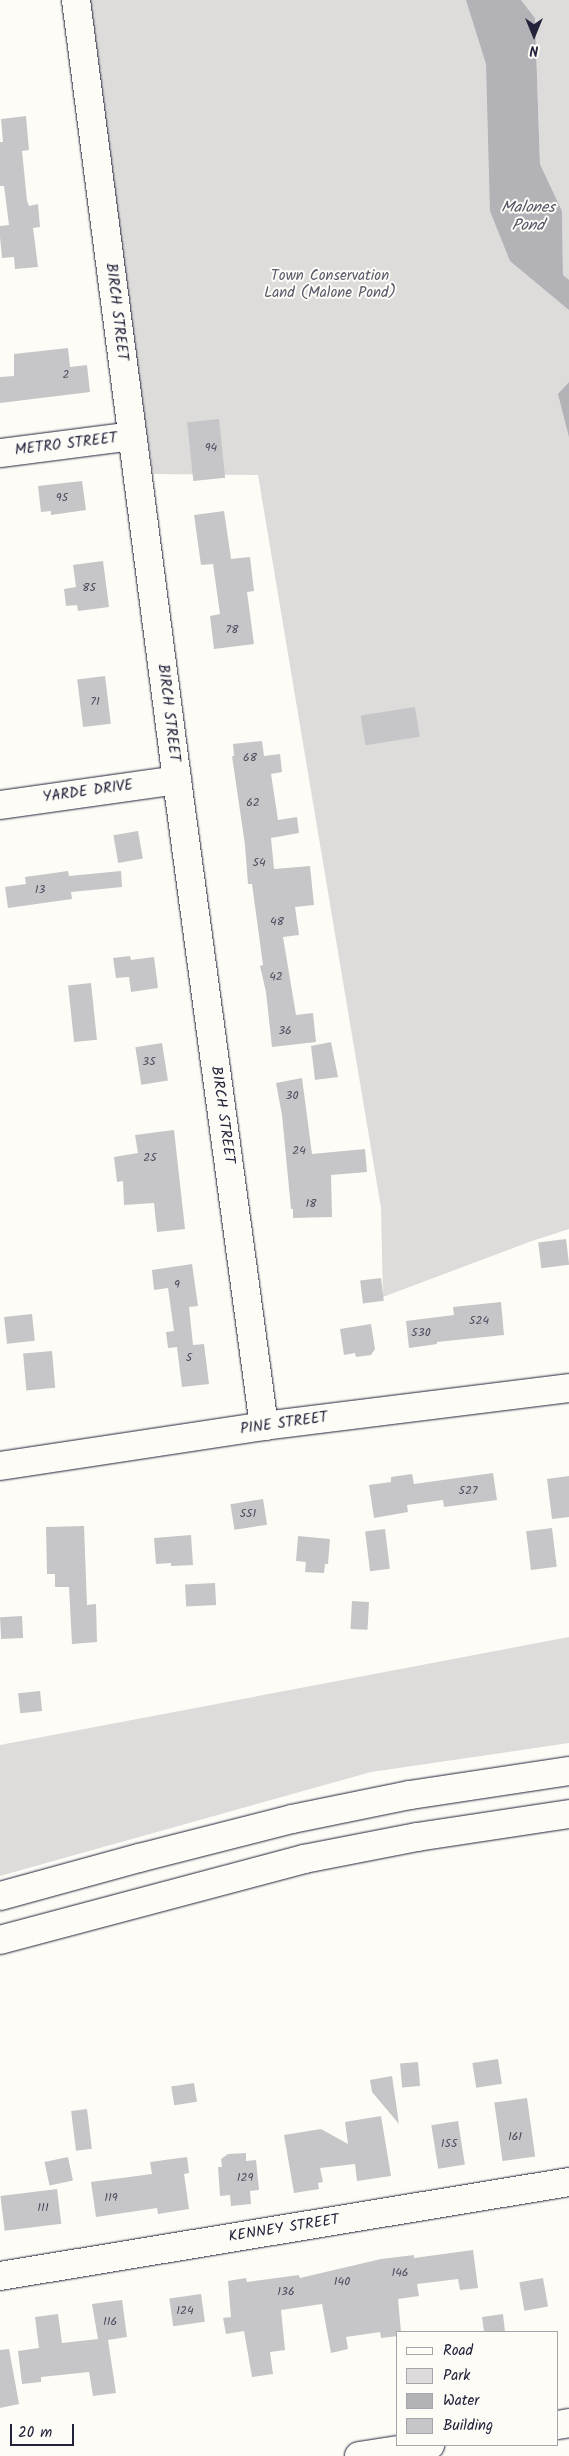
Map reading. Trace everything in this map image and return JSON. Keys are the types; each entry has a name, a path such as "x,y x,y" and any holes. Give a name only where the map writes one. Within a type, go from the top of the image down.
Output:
{"main road":[{"name":"BIRCH STREET","path":"76,0 177,780 264,1426"},
{"name":"METRO STREET","path":"0,454 132,436"},
{"name":"YARDE DRIVE","path":"0,805 177,780"},
{"name":"PINE STREET","path":"0,1466 264,1426 569,1388"},
{"path":"0,1896 139,1858 292,1820 410,1795 569,1771"},
{"path":"0,1940 304,1860 417,1837 569,1814"},
{"name":"KENNEY STREET","path":"0,2276 569,2182"},
{"path":"359,2456 424,2446"}],"green space":[{"name":"Town Conservation Land (Malone Pond)","path":"82,0 483,0 563,274 562,211 540,164 535,18 521,0 569,0 569,1229 529,1242 383,1297 381,1208 258,475 153,474"},
{"path":"569,1637 569,1743 371,1772 0,1876 0,1745"}],"water":[{"name":"Malones Pond","path":"466,0 521,0 535,18 540,164 562,211 563,275 569,280 569,310 510,261 490,211 486,64"},
{"path":"569,382 569,437 558,394"}],"building":[{"path":"26,116 29,150 22,151 27,201 29,206 38,204 40,227 33,228 38,267 15,269 14,257 2,258 0,237 0,226 9,225 4,186 0,186 0,142 3,142 1,119"},
{"path":"68,348 70,367 87,365 90,392 0,403 0,377 14,376 14,354"},
{"path":"219,419 225,478 193,481 187,422"},
{"path":"82,481 86,510 51,515 51,511 41,512 38,486"},
{"path":"224,511 231,559 250,557 254,591 247,592 254,644 214,649 210,616 220,614 213,564 201,565 194,515"},
{"path":"103,561 109,607 78,611 77,605 66,606 64,589 76,587 73,565"},
{"path":"105,676 111,724 83,727 77,679"},
{"path":"415,707 420,737 365,745 361,716"},
{"path":"262,741 264,756 280,754 282,772 271,774 278,820 297,817 299,833 271,838 274,869 310,866 314,905 295,907 299,935 283,937 296,1015 313,1013 316,1042 272,1047 266,992 260,966 263,965 252,884 248,884 245,845 232,756 234,756 233,744"},
{"path":"138,831 143,859 118,863 113,835"},
{"path":"68,871 69,876 121,871 122,887 71,892 72,899 8,908 5,887 26,884 25,877"},
{"path":"130,956 131,960 154,957 158,988 131,992 129,977 116,978 113,958"},
{"path":"91,983 97,1040 74,1042 68,985"},
{"path":"331,1042 338,1077 315,1080 311,1046"},
{"path":"162,1043 168,1081 141,1085 135,1047"},
{"path":"302,1078 312,1154 365,1149 367,1172 331,1175 332,1217 293,1218 293,1209 291,1209 282,1115 276,1083"},
{"path":"174,1130 185,1229 157,1232 154,1203 124,1205 123,1181 117,1182 114,1157 138,1153 135,1135"},
{"path":"566,1239 569,1265 541,1268 538,1242"},
{"path":"192,1264 198,1306 189,1307 193,1345 204,1344 209,1384 182,1387 177,1347 168,1348 166,1332 174,1331 168,1288 154,1290 152,1270"},
{"path":"381,1278 384,1301 363,1303 360,1281"},
{"path":"501,1302 504,1335 437,1342 437,1344 409,1348 406,1321 454,1315 453,1307"},
{"path":"32,1314 35,1341 7,1344 4,1317"},
{"path":"371,1324 375,1349 371,1355 356,1357 355,1353 344,1355 340,1329"},
{"path":"52,1351 55,1388 26,1390 23,1354"},
{"path":"493,1473 497,1500 444,1507 443,1500 407,1505 408,1512 374,1518 369,1485 391,1482 391,1477 412,1474 414,1484"},
{"path":"569,1476 569,1517 552,1519 547,1479"},
{"path":"263,1499 267,1525 234,1530 230,1504"},
{"path":"84,1526 87,1605 96,1604 97,1642 72,1644 69,1587 55,1587 55,1574 47,1574 46,1527"},
{"path":"552,1528 557,1567 531,1570 526,1531"},
{"path":"385,1529 390,1569 370,1571 365,1531"},
{"path":"191,1535 193,1565 171,1566 171,1563 156,1564 154,1538"},
{"path":"298,1536 330,1539 328,1564 325,1564 324,1573 305,1572 306,1562 296,1561"},
{"path":"215,1583 216,1605 186,1607 185,1585"},
{"path":"352,1601 369,1602 368,1630 351,1629"},
{"path":"22,1616 23,1638 1,1639 0,1617"},
{"path":"40,1691 42,1711 20,1713 18,1693"},
{"path":"498,2059 502,2084 476,2088 472,2063"},
{"path":"418,2062 420,2086 402,2087 400,2064"},
{"path":"392,2076 399,2124 372,2092 370,2080"},
{"path":"194,2083 197,2102 174,2105 171,2087"},
{"path":"527,2098 535,2156 503,2161 494,2103"},
{"path":"87,2109 92,2149 76,2151 71,2111"},
{"path":"381,2116 391,2176 357,2181 355,2164 320,2168 323,2182 318,2183 319,2189 294,2193 284,2135 321,2129 348,2144 345,2122"},
{"path":"458,2121 465,2164 438,2169 431,2125"},
{"path":"246,2153 246,2161 256,2160 259,2190 250,2191 251,2204 231,2206 230,2195 220,2196 218,2167 222,2167 221,2159 228,2154"},
{"path":"68,2157 73,2180 50,2185 45,2162"},
{"path":"187,2157 189,2173 184,2174 189,2209 158,2214 157,2208 96,2217 91,2182 152,2174 150,2162"},
{"path":"57,2189 61,2224 5,2231 0,2196"},
{"path":"473,2250 478,2288 460,2290 458,2279 417,2284 419,2296 398,2299 401,2331 396,2331 396,2336 381,2338 380,2332 346,2337 348,2349 331,2353 322,2304 281,2310 285,2350 270,2352 273,2374 252,2377 244,2331 226,2334 223,2318 231,2317 228,2281 246,2278 247,2282 299,2275 300,2278 381,2259 414,2255 414,2258"},
{"path":"543,2278 548,2307 524,2311 519,2282"},
{"path":"201,2294 205,2322 173,2326 169,2298"},
{"path":"122,2300 127,2337 108,2340 116,2393 93,2396 89,2372 41,2377 41,2382 22,2384 18,2351 39,2348 35,2317 58,2314 62,2343 98,2339 92,2304"},
{"path":"503,2314 505,2331 484,2331 482,2317"},
{"path":"9,2349 19,2404 0,2408 0,2350"}]}
